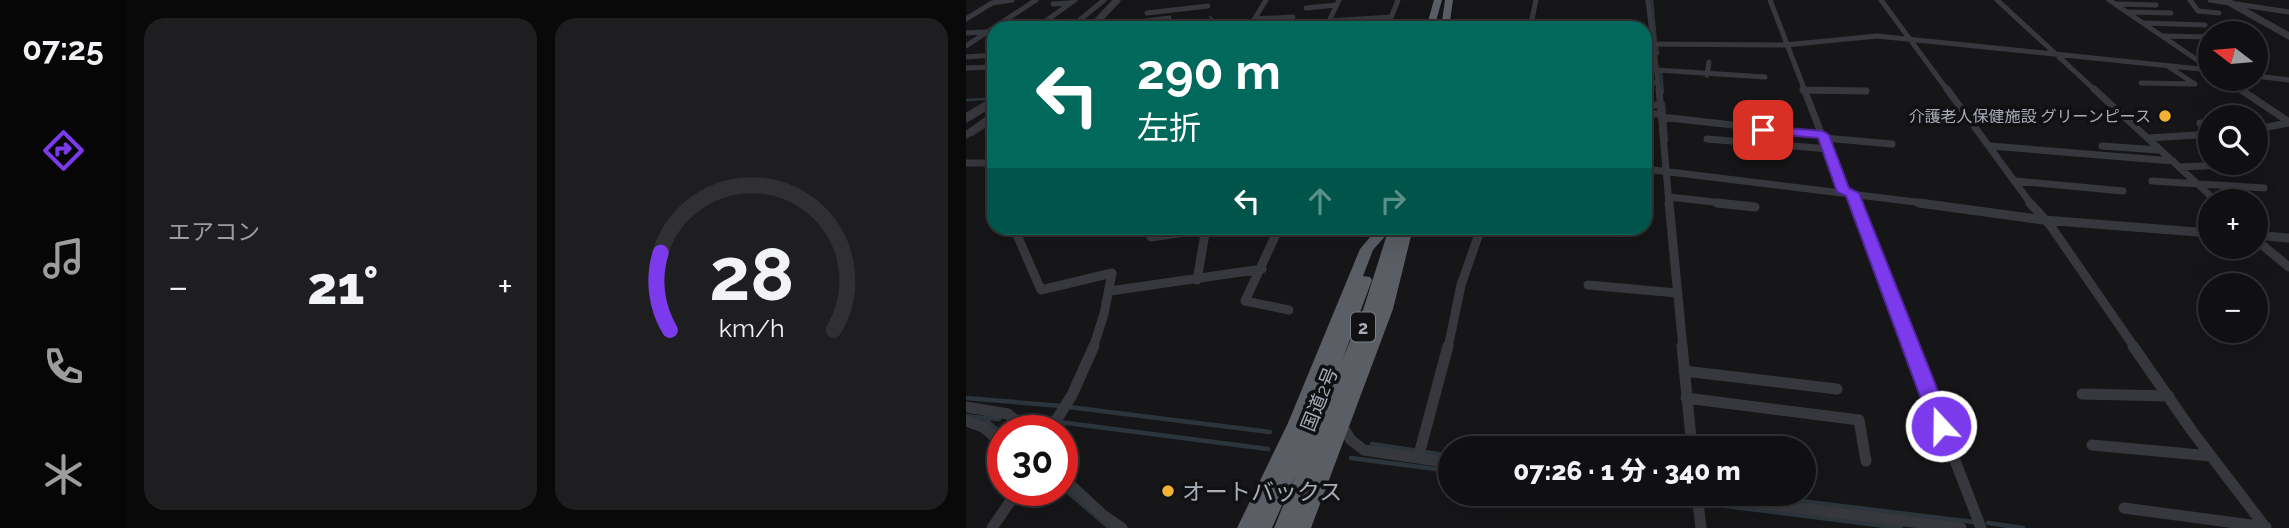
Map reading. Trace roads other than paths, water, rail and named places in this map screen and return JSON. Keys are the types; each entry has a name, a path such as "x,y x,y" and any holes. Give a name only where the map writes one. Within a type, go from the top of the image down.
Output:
{"highway":[{"path":"1432,21 1438,0"},
{"path":"1446,21 1449,0"},
{"path":"1247,528 1297,423 1367,249 1380,235"},
{"name":"国道2号","path":"1284,528 1326,425 1356,307 1384,235"},
{"path":"1301,528 1326,425 1385,309 1404,235"},
{"name":"国道2号","path":"1262,528 1326,425"}],"street":[{"path":"966,19 993,2 1012,0"},
{"path":"1006,21 1036,0"},
{"path":"1078,21 1104,0"},
{"path":"1099,21 1117,0"},
{"path":"1255,19 1266,0"},
{"path":"1390,21 1398,0"},
{"path":"1532,21 1536,0"},
{"path":"1648,0 1651,21"},
{"path":"1770,0 1803,90 1850,194 1981,528"},
{"path":"1881,0 2047,222 2211,456 2266,528"},
{"path":"1997,0 2203,189"},
{"path":"2109,0 2198,62"},
{"path":"2190,0 2193,9 2201,14 2219,13"},
{"path":"2210,0 2289,12"},
{"path":"1053,4 1073,1"},
{"path":"1046,21 1073,1"},
{"path":"2228,1 2289,36"},
{"path":"1338,3 1329,20 1391,17"},
{"path":"1306,8 1338,3"},
{"path":"2115,4 2156,5"},
{"path":"1147,13 1209,6"},
{"path":"2126,12 2171,13"},
{"path":"1255,19 1293,17"},
{"path":"1146,21 1169,18"},
{"path":"2143,23 2198,25"},
{"path":"1652,29 1663,117 1665,171 1691,436"},
{"path":"966,33 987,32"},
{"path":"966,47 987,34"},
{"path":"1654,44 1786,46 1866,36 1910,38 2198,69"},
{"path":"2162,36 2198,37"},
{"path":"966,57 987,56"},
{"path":"1707,75 1709,62"},
{"path":"2141,83 2195,84 2168,66"},
{"path":"966,68 987,67"},
{"path":"1657,70 1765,77"},
{"path":"2268,77 2289,80"},
{"path":"1652,83 1658,83"},
{"path":"1803,90 1866,91"},
{"path":"2242,91 2289,123"},
{"path":"1652,105 1660,105"},
{"path":"966,118 987,106"},
{"path":"1652,115 1892,144"},
{"path":"966,135 987,120"},
{"path":"2268,127 2289,123"},
{"path":"2148,138 2198,136"},
{"path":"1707,139 1829,149"},
{"path":"1990,146 2198,164"},
{"path":"2102,146 2160,150"},
{"path":"966,163 987,164"},
{"path":"1652,170 2047,222 2198,232"},
{"path":"2016,181 2123,191"},
{"path":"2152,181 2264,188"},
{"path":"1669,197 1755,208"},
{"path":"1017,235 1041,290 1112,273 1110,291 1083,376 1062,415"},
{"path":"1197,280 1205,235"},
{"path":"1276,235 1245,301 1289,310"},
{"path":"1420,454 1461,285 1479,235"},
{"path":"2268,238 2289,238"},
{"path":"2268,249 2289,267"},
{"path":"1110,291 1262,269"},
{"path":"1588,285 1677,293"},
{"path":"1684,370 1838,390"},
{"path":"2082,394 2169,396"},
{"path":"1686,398 1859,420 1866,461"},
{"path":"966,407 1007,412 1012,415"},
{"path":"966,421 987,430"},
{"path":"1326,425 1364,450 1420,454 1438,459"},
{"path":"2092,445 2211,456"},
{"path":"1078,492 1122,528"},
{"path":"992,528 1007,506"},
{"path":"1696,506 1701,528"},
{"path":"1763,506 1862,523 1961,528"},
{"path":"2124,508 2266,528"}],"waterway":[{"path":"1652,0 1656,43"},
{"path":"1210,17 1214,21"},
{"path":"1657,46 1658,54"},
{"path":"1661,73 1663,92"},
{"path":"966,100 985,99"},
{"path":"1664,103 1667,141"},
{"path":"972,135 987,125"},
{"path":"966,398 1062,406"},
{"path":"1069,407 1270,432"},
{"path":"966,416 983,418 987,421"},
{"path":"1078,424 1268,449"},
{"path":"1372,444 1438,454"},
{"path":"1351,458 1438,469"},
{"path":"1078,501 1110,528"},
{"path":"1816,503 1973,522"},
{"path":"1726,506 1901,528"},
{"path":"1988,523 2023,528"}],"place":[{"name":"介護老人保健施設 グリーンピース","path":"2165,116"},
{"name":"オートバックス","path":"1168,491"}]}
